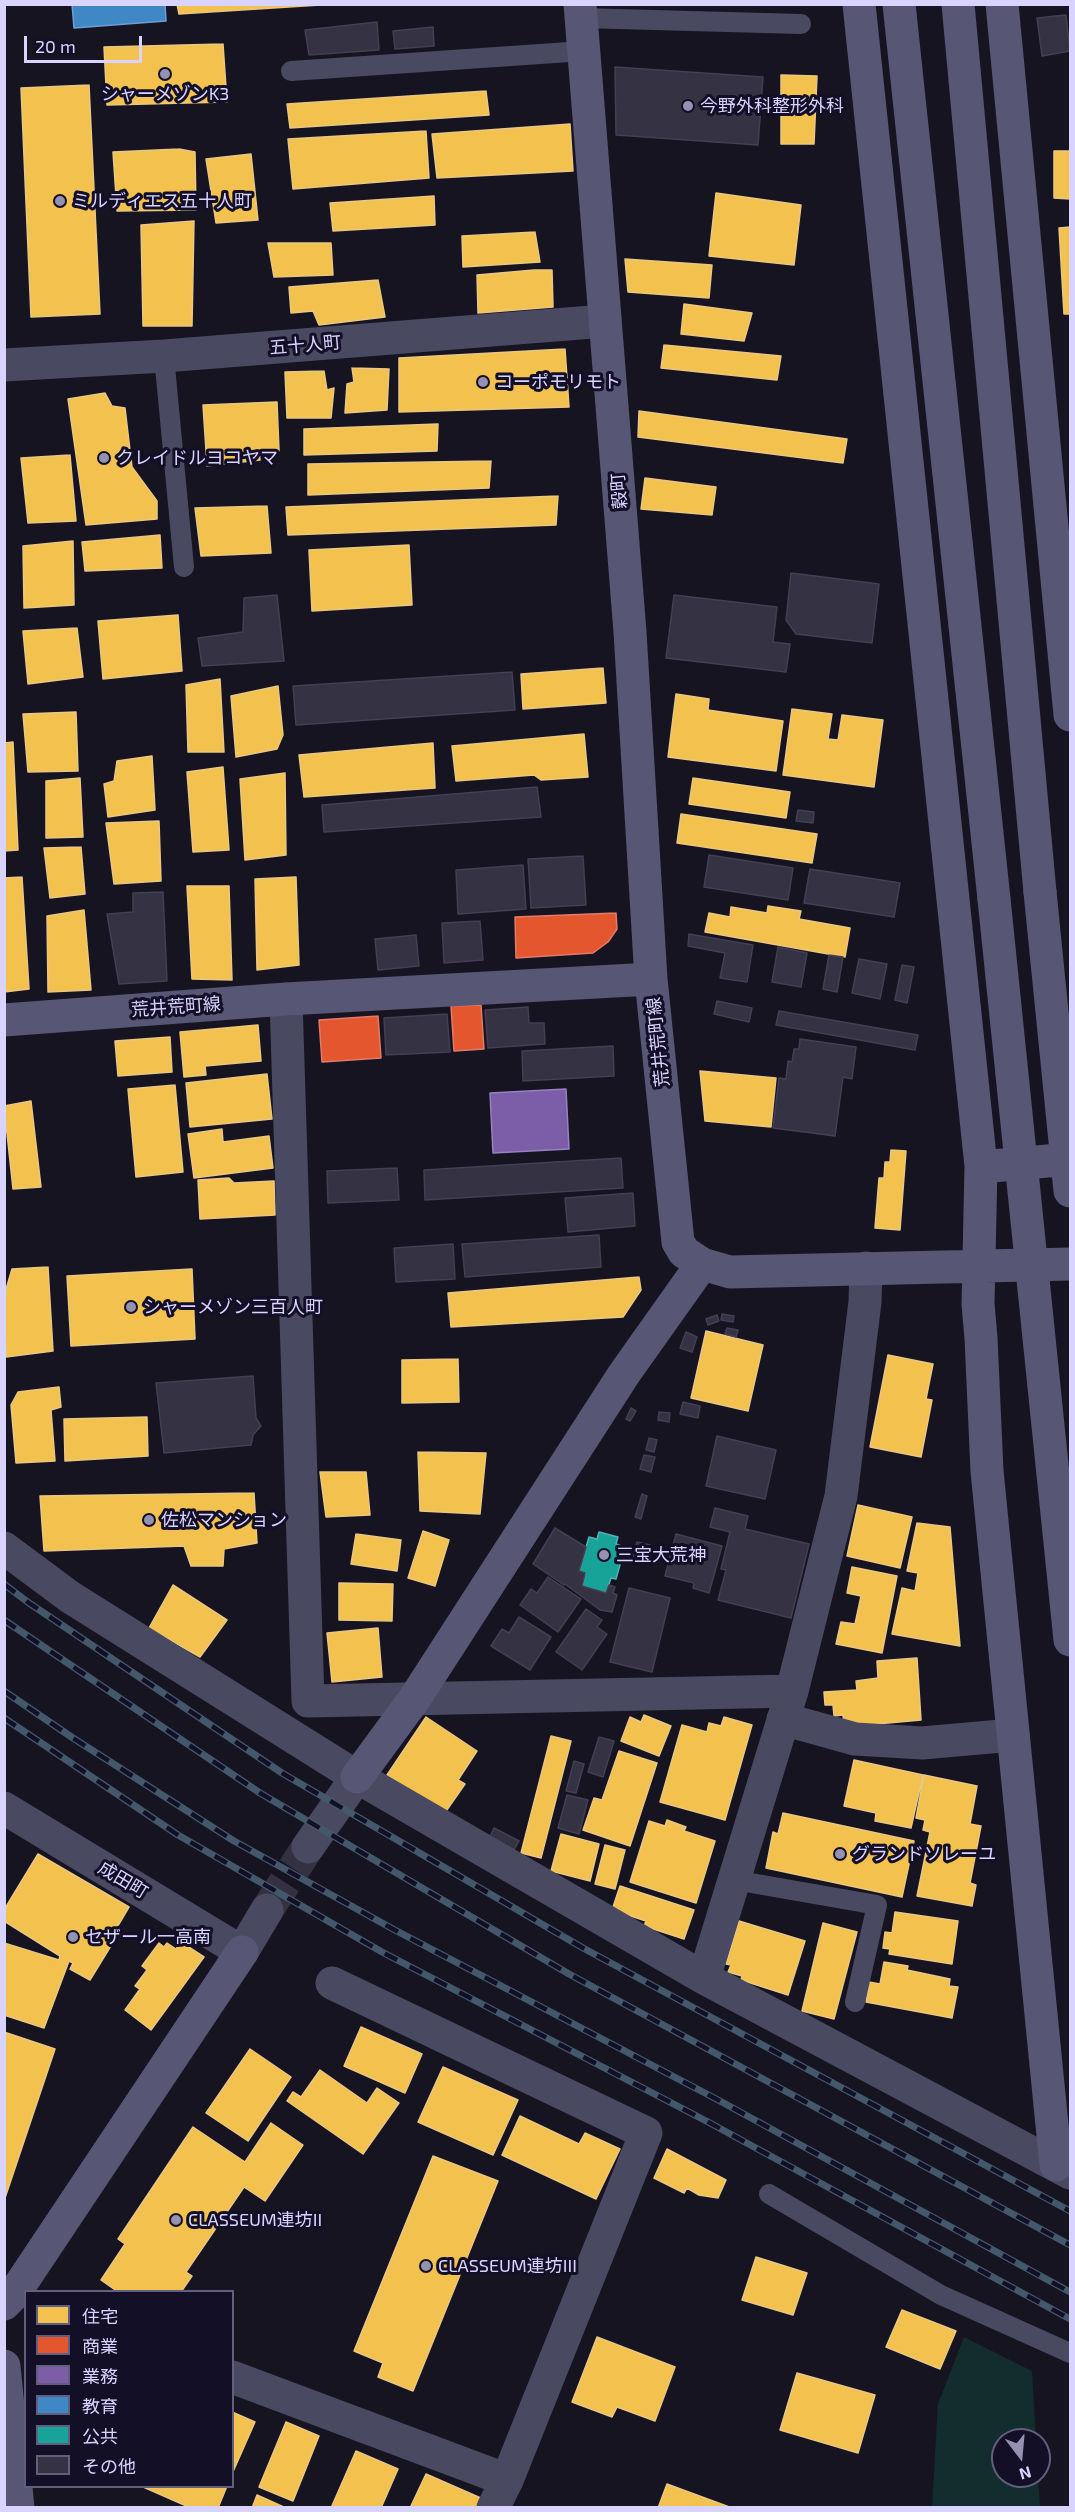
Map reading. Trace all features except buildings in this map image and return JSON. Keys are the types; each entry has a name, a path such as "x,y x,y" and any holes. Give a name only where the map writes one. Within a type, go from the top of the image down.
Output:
{"street":[{"path":"859,4 981,1166 978,1304 987,1471 1063,2169"},
{"path":"899,4 1071,1640"},
{"path":"958,4 1040,892 1071,1191"},
{"path":"1002,4 1071,715"},
{"name":"穀町","path":"580,11 630,632 651,979"},
{"name":"五十人町","path":"4,364 164,356 605,321"},
{"name":"荒井荒町線","path":"4,1020 286,999 651,979 678,1242 684,1252 702,1264 730,1272 1071,1264"},
{"path":"286,999 308,1701 415,1698 788,1705 855,1739 922,1743 1014,1735"},
{"path":"981,1166 1071,1159"},
{"path":"308,1847 415,1698 624,1374 702,1264"},
{"path":"704,1978 788,1705 841,1496 865,1302 866,1268"},
{"path":"4,1548 70,1597 357,1777 704,1978 1063,2169"},
{"name":"成田町","path":"4,1808 242,1952"},
{"path":"15,2299 242,1952 267,1910"},
{"path":"234,2378 500,2494 646,2133 332,1983"},
{"path":"4,2366 18,2508"}],"lane":[{"path":"580,11 801,24"},
{"path":"291,71 584,51"},
{"path":"164,356 184,567"},
{"path":"734,1880 877,1905 855,2002"},
{"path":"769,2194 941,2295 1071,2353"}],"green space":[{"path":"964,2337 1032,2371 1035,2428 991,2428 991,2488 1039,2488 1040,2507 932,2507 938,2404"}],"tunnel":[{"path":"267,1910 308,1847"}],"railway":[{"path":"4,1584 282,1773 583,1948 1070,2211"},
{"path":"4,1620 260,1793 569,1974 1070,2245"},
{"path":"4,1691 234,1841 393,1929 720,2101 1070,2292"},
{"path":"4,1718 178,1835 382,1952 710,2123 1070,2319"}],"place":[{"name":"シャーメゾンK3","path":"165,74"},
{"name":"今野外科整形外科","path":"688,106"},
{"name":"ミルディエス五十人町","path":"60,201"},
{"name":"コーポモリモト","path":"483,382"},
{"name":"クレイドルヨコヤマ","path":"104,458"},
{"name":"シャーメゾン三百人町","path":"131,1307"},
{"name":"佐松マンション","path":"149,1520"},
{"name":"三宝大荒神","path":"604,1555"},
{"name":"グランドソレーユ","path":"840,1854"},
{"name":"セザール一高南","path":"73,1937"},
{"name":"CLASSEUM連坊II","path":"176,2220"},
{"name":"CLASSEUM連坊III","path":"426,2266"}]}
